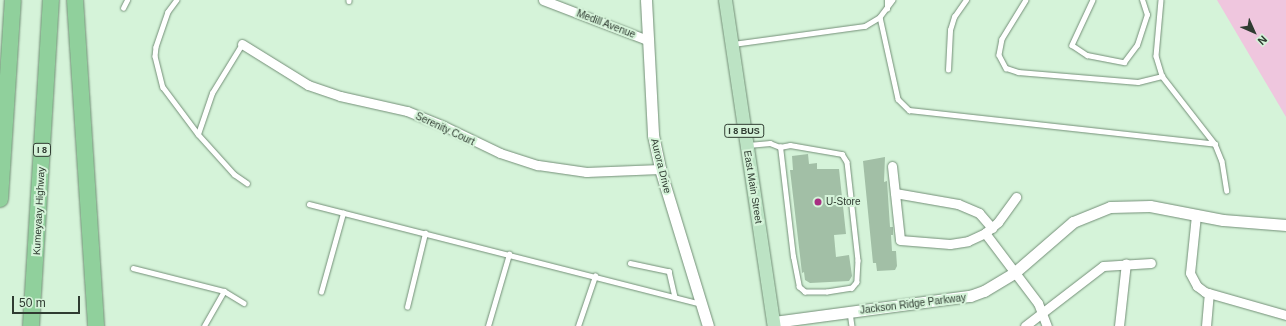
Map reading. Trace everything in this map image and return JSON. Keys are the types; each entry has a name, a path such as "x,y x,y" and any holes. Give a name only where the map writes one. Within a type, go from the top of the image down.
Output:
{"highway":[{"path":"0,199 13,0"},
{"name":"Kumeyaay Highway","path":"31,326 51,0"},
{"path":"75,0 96,326"}],"main road":[{"name":"East Main Street","path":"726,0 731,44 774,324"}],"street":[{"name":"Medill Avenue","path":"543,0 647,40"},
{"name":"Aurora Drive","path":"646,0 653,135 660,169 708,326"},
{"name":"Serenity Court","path":"242,44 308,86 340,96 406,111 444,126 500,153 538,165 586,172 660,169"},
{"path":"892,166 900,240 959,244 988,230 1003,216 1016,197"},
{"path":"895,193 958,204 979,213 1014,273 1043,312 1047,326"},
{"name":"Jackson Ridge Parkway","path":"774,324 970,296 1000,284 1061,231 1098,211 1137,204 1196,215 1286,225"},
{"path":"1196,215 1190,276 1199,289 1286,315"},
{"path":"1119,326 1126,263"},
{"path":"1025,326 1097,270 1109,264 1151,263"},
{"path":"1206,326 1209,293"}],"lane":[{"path":"123,8 126,0"},
{"path":"177,0 168,12 155,56 163,87 198,134 234,174 247,183"},
{"path":"887,0 887,8"},
{"path":"731,44 865,26 880,17 894,0"},
{"path":"948,70 950,30 954,17 966,0"},
{"path":"1026,0 1002,39 999,55 1006,68 1018,72 1138,82 1162,76"},
{"path":"1093,0 1072,45 1087,55 1124,62 1137,45 1148,15 1142,0"},
{"path":"1161,0 1156,56 1162,76 1215,144 1222,161 1227,191"},
{"path":"880,17 898,99 909,110 1215,144"},
{"path":"198,134 212,93 242,44"},
{"path":"746,145 770,144 780,147 790,145 842,154 847,162 858,260 857,282 852,288 827,292 805,292 799,287 795,276 780,147"},
{"path":"309,204 675,296 702,305"},
{"path":"321,292 343,213"},
{"path":"407,307 425,233"},
{"path":"488,326 509,254"},
{"path":"630,263 669,271 675,296"},
{"path":"133,268 224,291 244,303"},
{"path":"578,326 595,276"},
{"path":"204,326 224,291"},
{"path":"850,312 852,326"}],"shaded area":[{"path":"1217,0 1286,0 1286,117"}],"building":[{"name":"U-Store","path":"808,154 809,164 817,163 817,169 839,169 846,234 834,235 836,257 849,255 852,276 849,281 810,283 805,280 804,272 802,273 790,170 793,170 792,156"},
{"path":"885,157 884,182 887,181 890,227 893,227 893,235 891,235 892,251 896,251 897,266 895,270 877,271 876,263 873,263 863,161"}],"place":[{"name":"U-Store","path":"818,202"}]}
